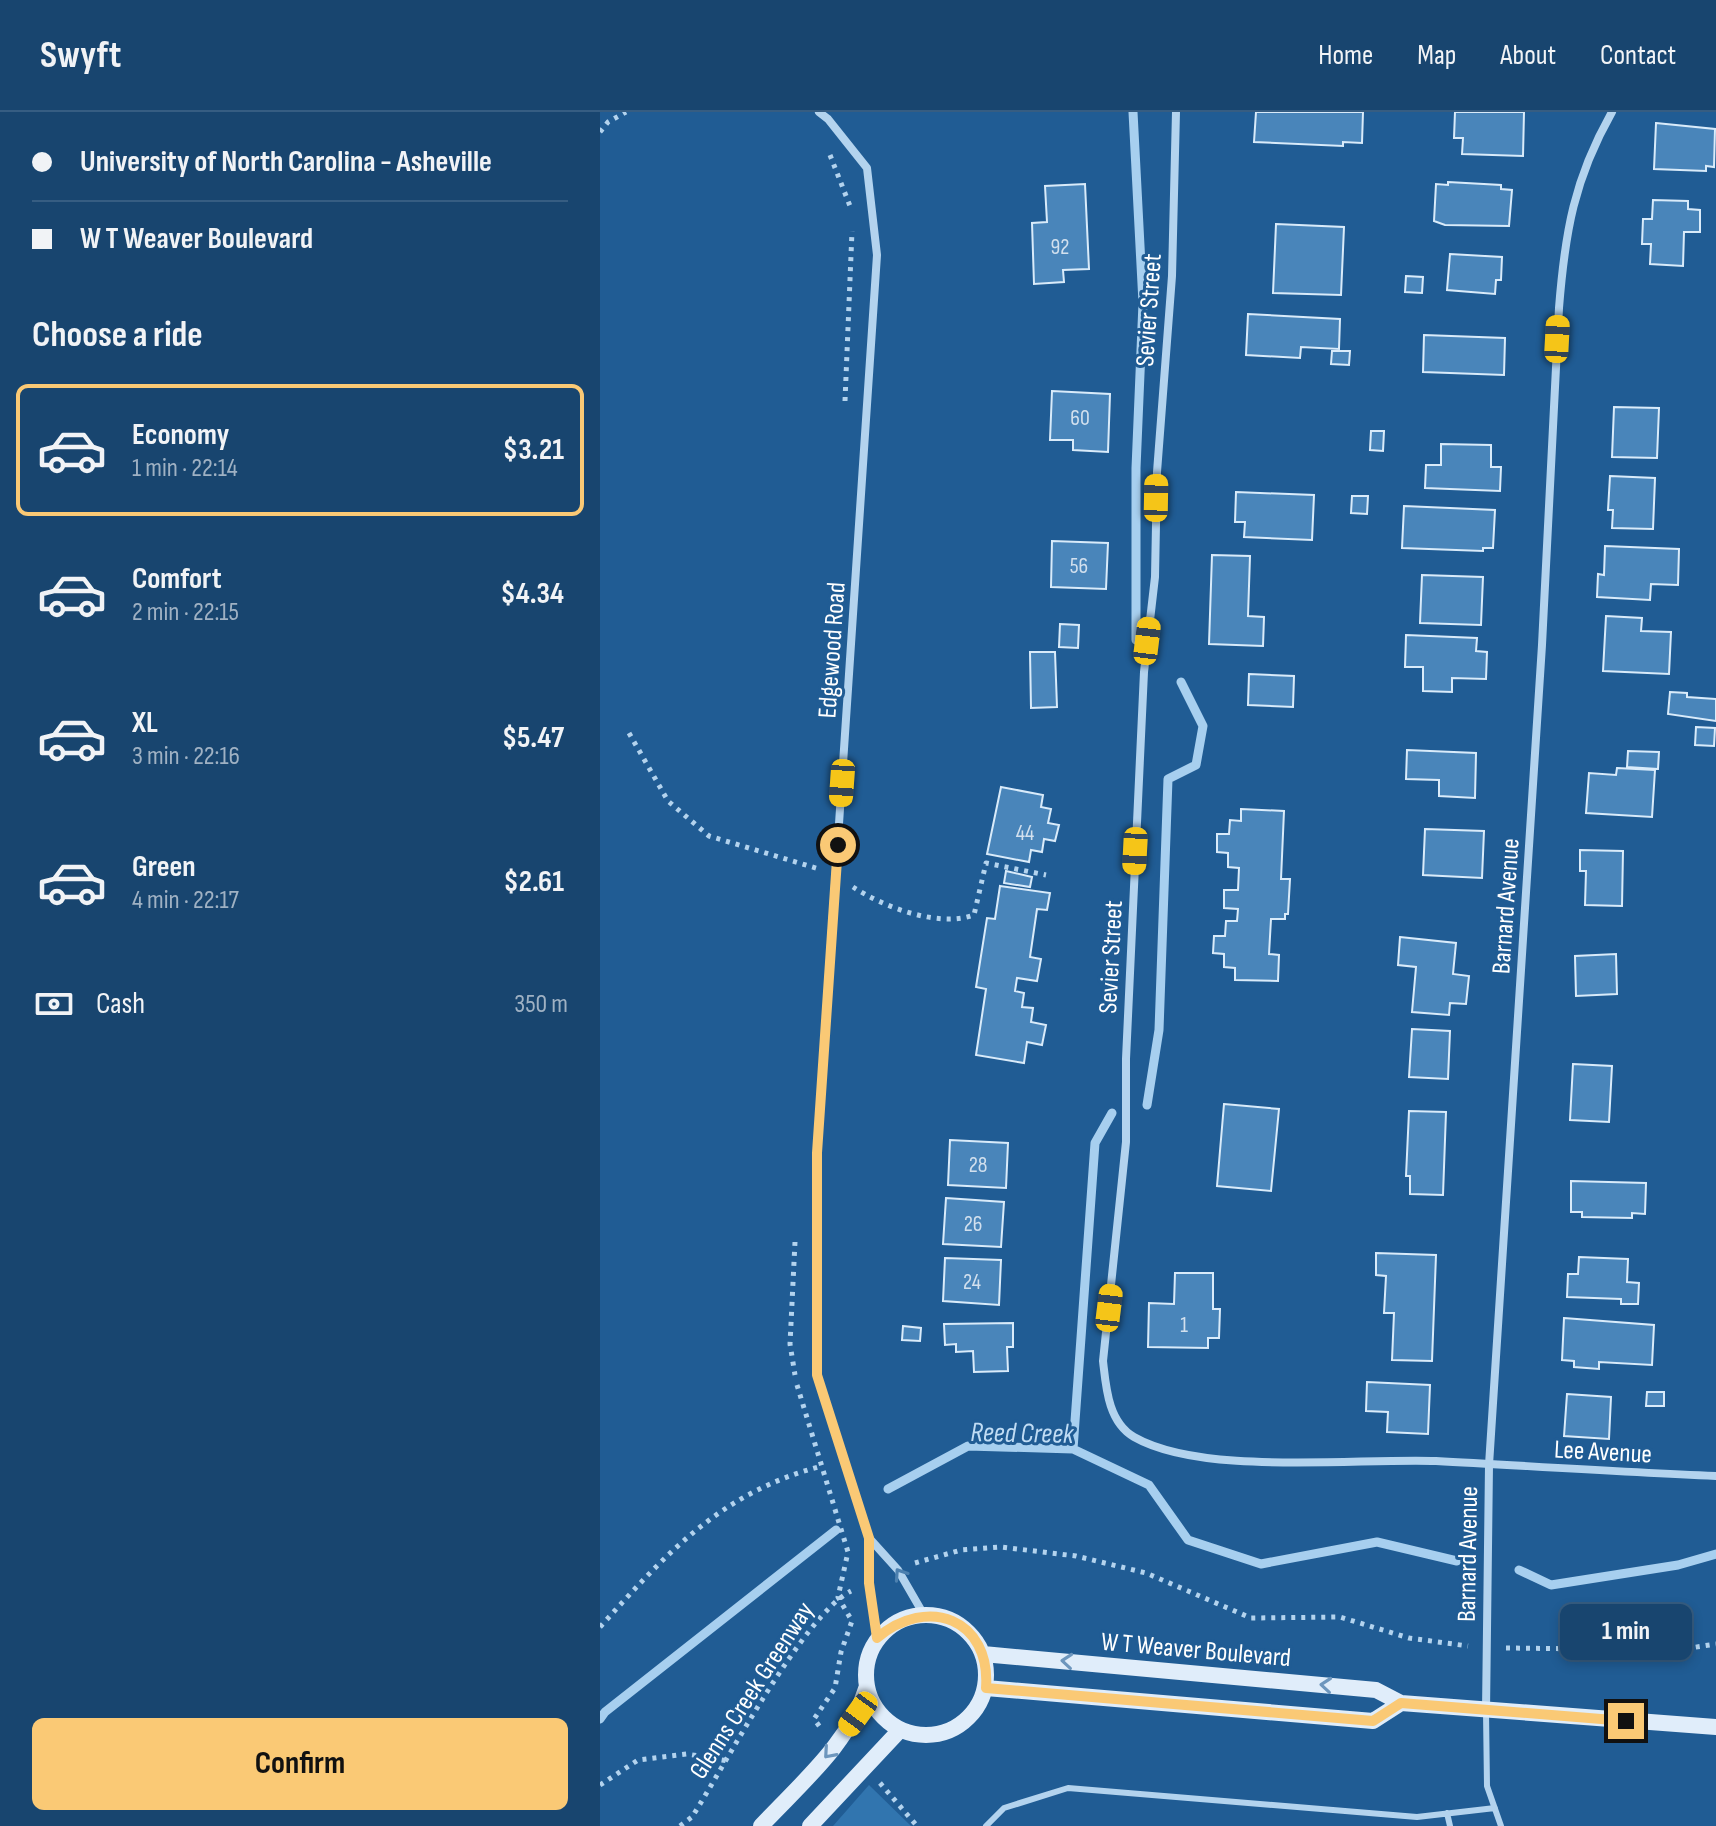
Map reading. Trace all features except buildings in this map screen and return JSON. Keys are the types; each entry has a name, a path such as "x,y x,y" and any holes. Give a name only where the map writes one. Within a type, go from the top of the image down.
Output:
{"main road":[{"path":"761,1826 837,1743 858,1714 867,1686 869,1657 877,1638 905,1619 940,1616 966,1629 983,1654 986,1688 974,1713 953,1730 926,1736 900,1730 875,1707 867,1686"},
{"name":"W T Weaver Boulevard","path":"983,1654 1376,1690 1401,1703 1486,1712 1716,1727"},
{"path":"986,1688 1373,1721 1401,1703"},
{"path":"810,1826 900,1730"}],"street":[{"name":"Edgewood Road","path":"819,112 867,168 877,255 817,1153 817,1375 869,1538 869,1583 877,1638"},
{"name":"Sevier Street","path":"1176,112 1172,276 1157,472 1155,577 1142,703 1126,1059 1126,1142 1103,1361 1106,1392 1116,1419 1131,1435 1160,1448 1256,1461 1434,1461 1489,1465"},
{"name":"Barnard Avenue","path":"1486,1712 1489,1465 1562,271 1583,166 1612,112"},
{"name":"Lee Avenue","path":"1489,1465 1716,1476"},
{"name":"Edgewood Road","path":"869,1538 898,1570 924,1615"}],"lane":[{"path":"1486,1712 1487,1786 1501,1826"},
{"path":"986,1826 1004,1808 1068,1788 1417,1817 1495,1808"},
{"path":"1447,1813 1450,1826"}],"path":[{"path":"600,132 608,122 626,112"},
{"path":"828,150 852,212"},
{"path":"844,408 852,225"},
{"path":"629,733 668,801 709,836 819,869 820,853"},
{"path":"879,904 957,921 974,915 986,863 1046,875"},
{"path":"600,1627 694,1529 737,1500 786,1477 846,1460"},
{"path":"898,1570 961,1550 1001,1547 1076,1556 1146,1573 1251,1618 1340,1617 1409,1638 1465,1645"},
{"name":"Glenns Creek Greenway","path":"680,1826 692,1817 808,1630 838,1597 869,1583"},
{"path":"1508,1648 1677,1650 1716,1644"},
{"path":"600,1785 638,1760 687,1754 728,1761"},
{"path":"871,1774 906,1809 917,1826"}],"shaded area":[{"path":"869,1785 911,1826 833,1826"}],"waterway":[{"path":"1133,112 1143,303 1136,468 1136,640"},
{"path":"1147,1105 1159,1030 1168,779 1196,765 1203,726 1181,682"},
{"path":"1073,1449 1095,1143 1112,1113"},
{"name":"Reed Creek","path":"888,1489 968,1446 1073,1449 1149,1485 1188,1540 1261,1564 1377,1542 1457,1561"},
{"name":"Reed Creek","path":"600,1719 836,1530"},
{"name":"Reed Creek","path":"1519,1570 1551,1585 1678,1565 1716,1554"}],"route":[{"path":"838,845 817,1153 817,1375 869,1538 869,1583 877,1638 905,1619 924,1615 953,1621 966,1629 983,1654 987,1671 986,1688 1373,1721 1401,1703 1626,1721"}]}
